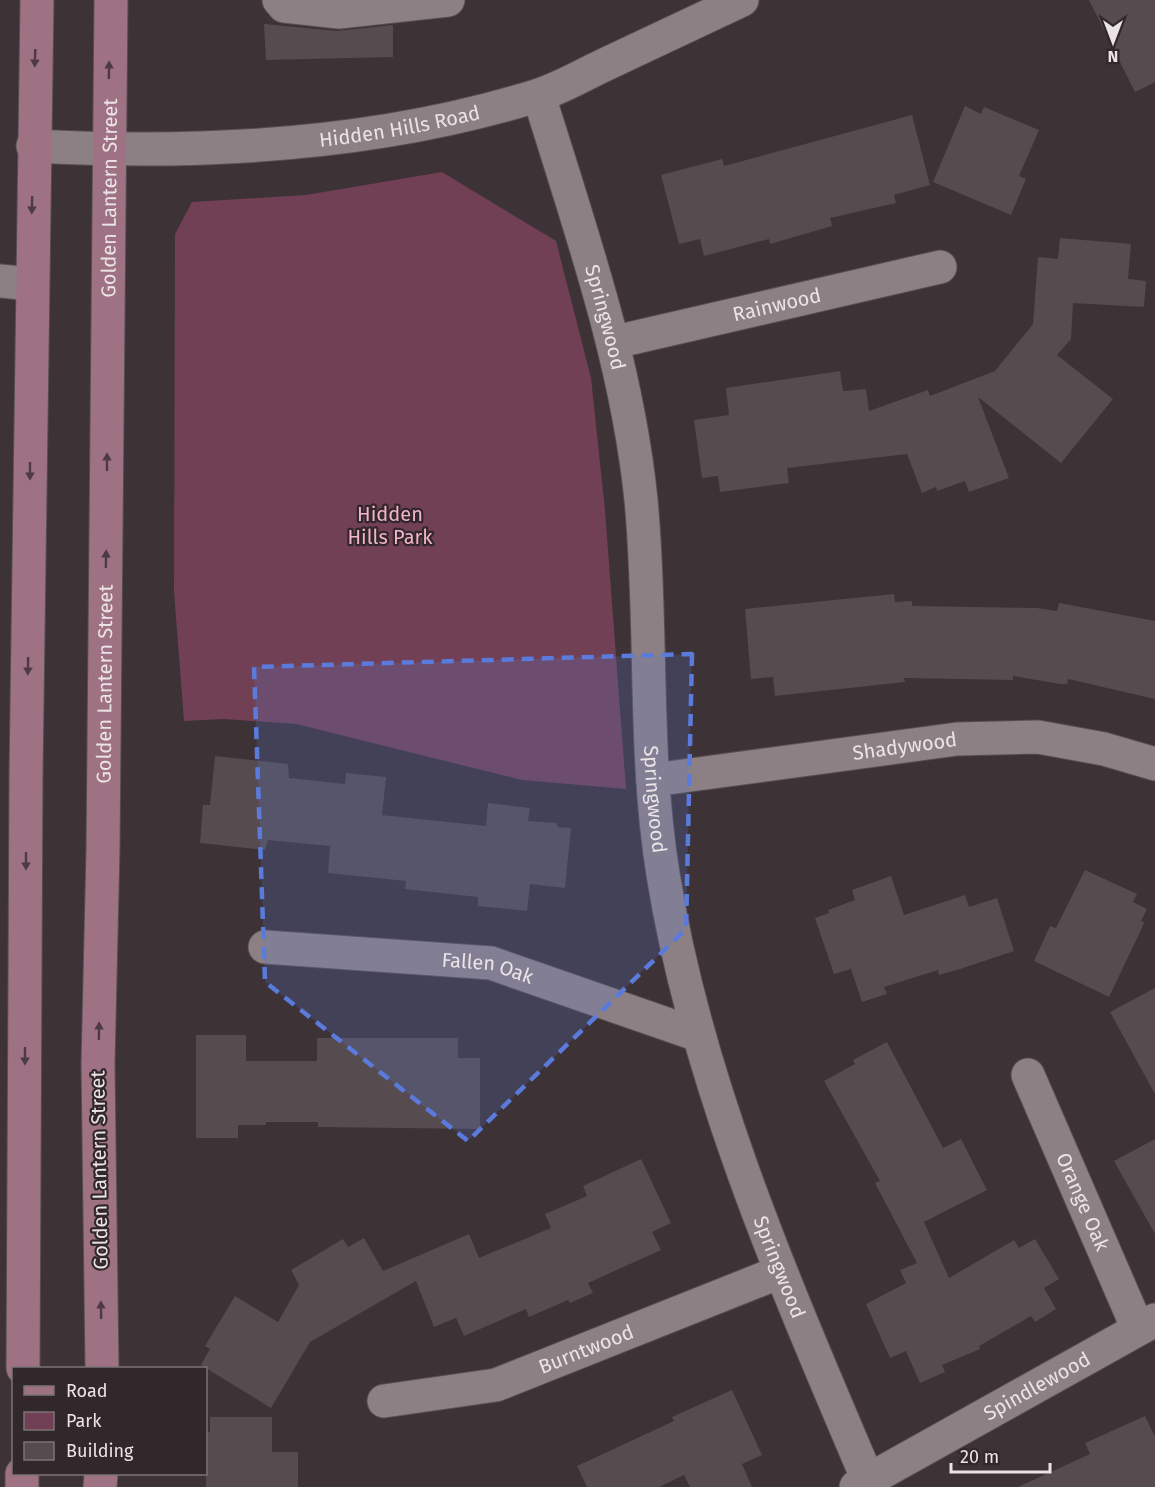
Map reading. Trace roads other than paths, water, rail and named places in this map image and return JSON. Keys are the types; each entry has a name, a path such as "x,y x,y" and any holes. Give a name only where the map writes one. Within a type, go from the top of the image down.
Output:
{"main road":[{"path":"23,1367 16,283 33,146 37,0"},
{"name":"Golden Lantern Street","path":"102,1367 98,1064 106,556 107,150 111,0"}],"street":[{"path":"279,0 284,6 339,12 448,0"},
{"name":"Hidden Hills Road","path":"33,146 107,150 199,150 339,136 440,121 539,96 742,0"},
{"name":"Springwood","path":"539,96 615,342 641,500 653,780 663,874 698,1035 780,1272 862,1484"},
{"name":"Rainwood","path":"615,342 940,267"},
{"name":"Shadywood","path":"653,780 957,739 1038,737 1104,749 1155,764"},
{"name":"Fallen Oak","path":"265,946 491,963 698,1035"},
{"name":"Orange Oak","path":"1028,1075 1147,1325"},
{"name":"Burntwood","path":"384,1401 496,1385 780,1272"},
{"name":"Spindlewood","path":"862,1484 1147,1325"}],"park label":[{"name":"Hidden Hills Park","path":"390,526"}]}
